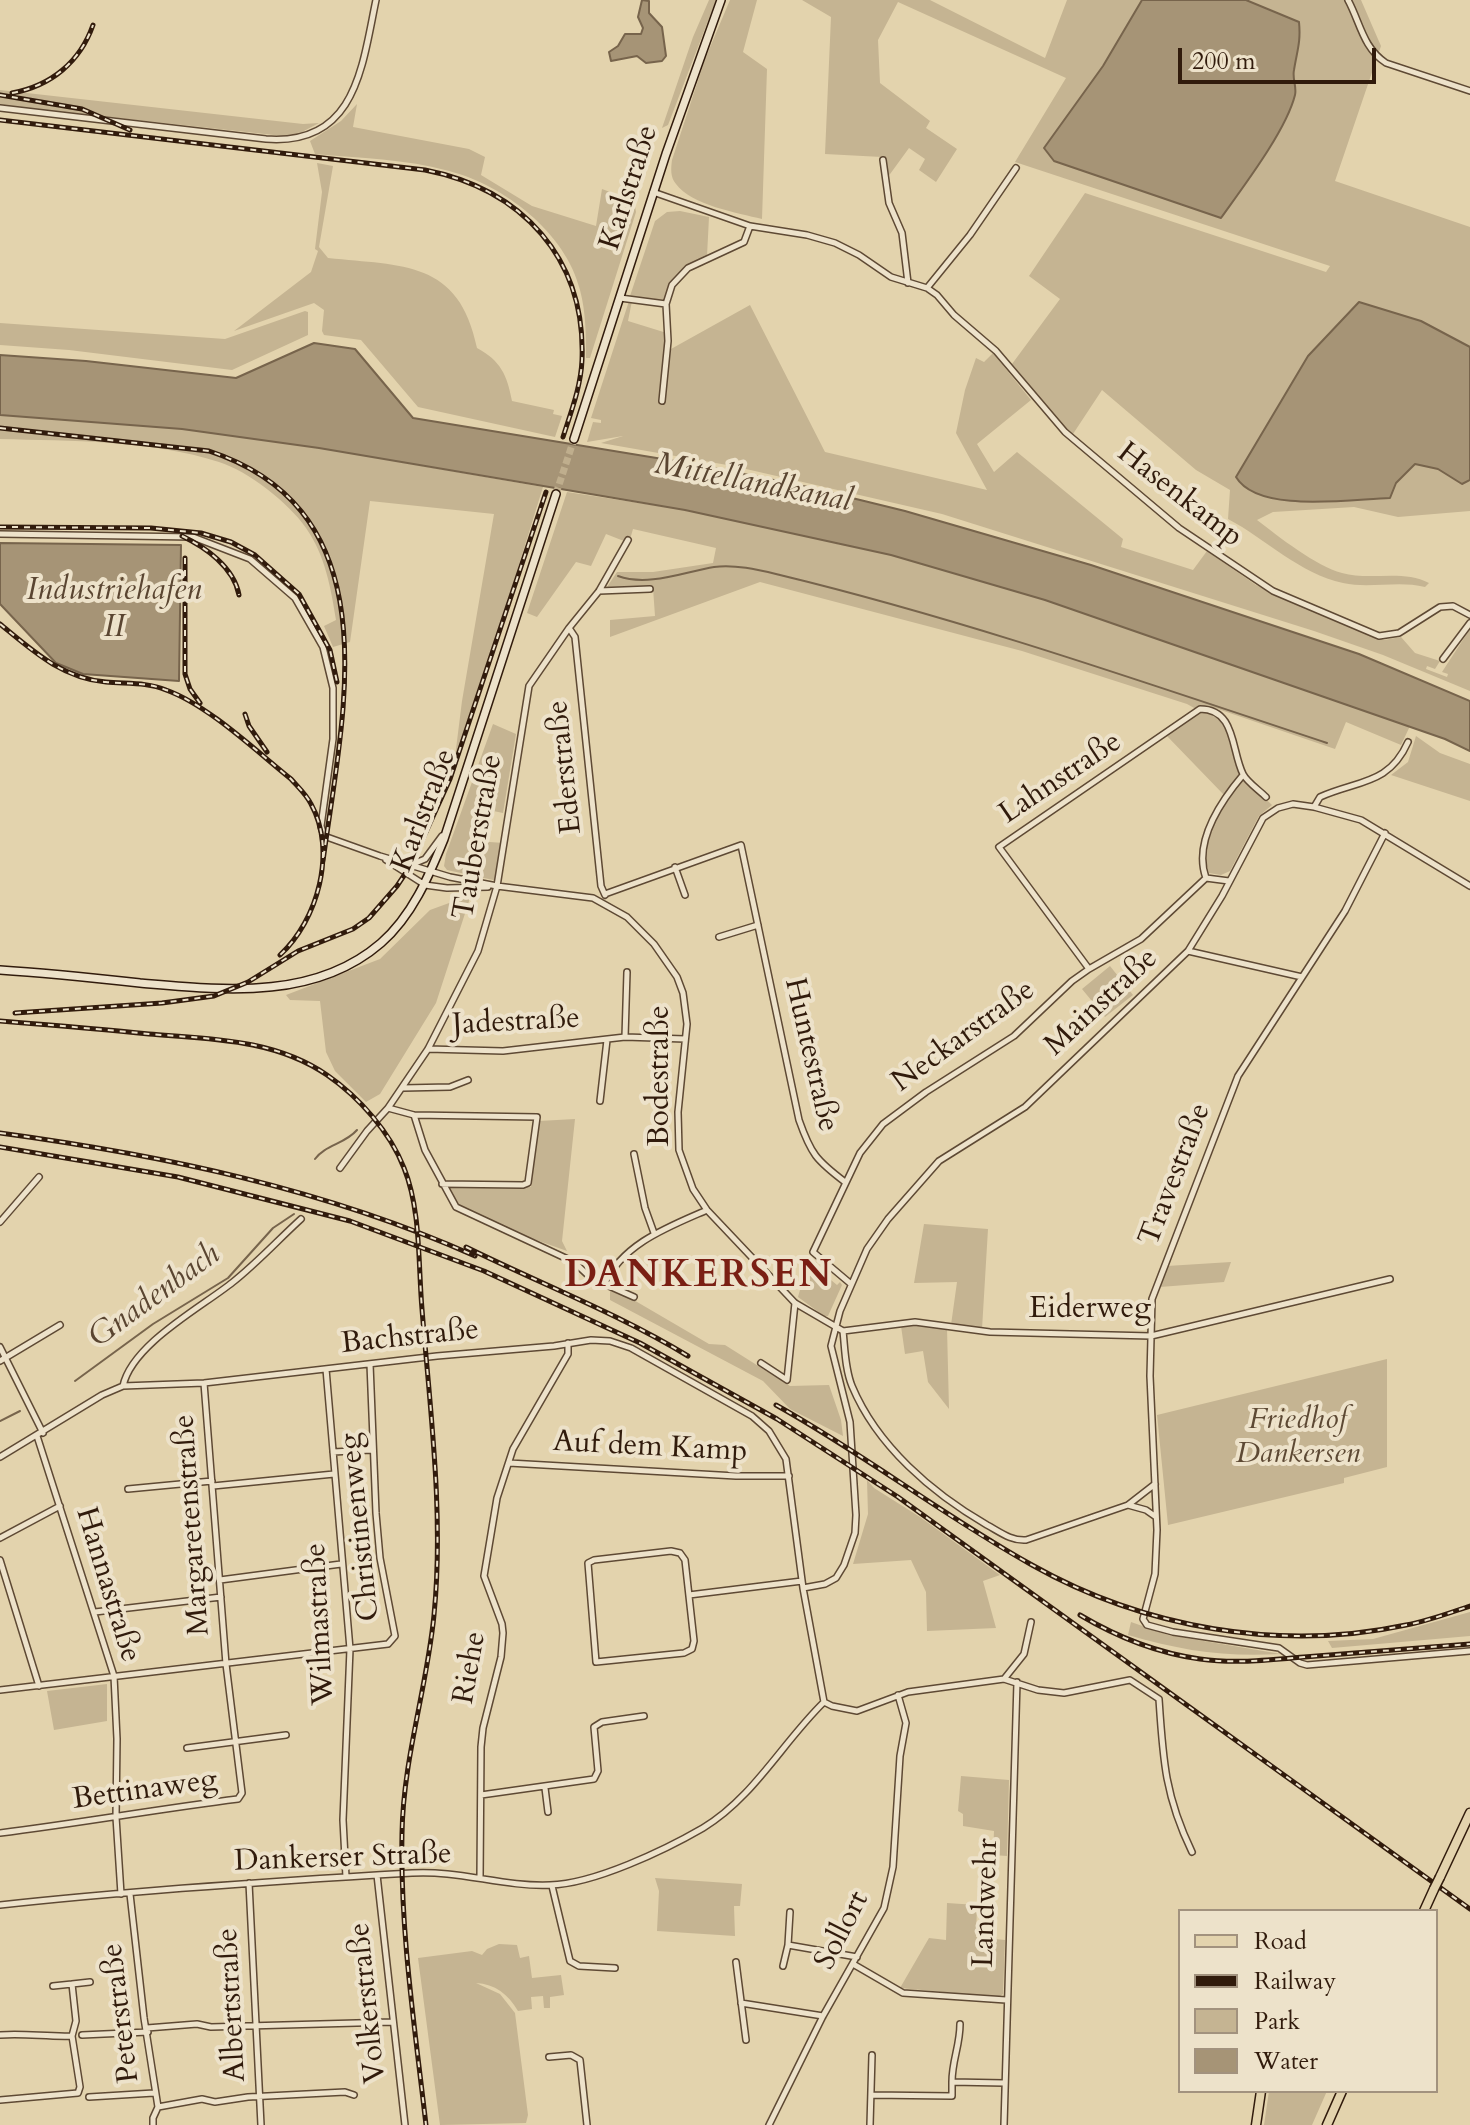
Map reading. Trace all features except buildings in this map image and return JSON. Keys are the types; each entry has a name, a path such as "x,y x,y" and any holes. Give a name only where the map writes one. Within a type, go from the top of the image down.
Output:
{"main road":[{"path":"1425,1909 1470,1813"},
{"path":"1256,2125 1261,2093"},
{"path":"1327,2125 1341,2093"}],"street":[{"path":"0,108 266,139 300,138 328,124 350,100 359,78 376,0"},
{"name":"Karlstraße","path":"574,439 653,192 721,0"},
{"path":"1348,0 1360,30 1378,58 1470,91"},
{"path":"883,160 889,203 902,233 908,284"},
{"path":"653,192 750,226 835,243 891,277 927,288 970,235 1016,168"},
{"path":"662,401 668,341 667,295 678,276 699,262 744,242 750,226"},
{"name":"Hasenkamp","path":"927,288 996,351 1065,432 1179,528 1256,581 1294,601 1379,636 1399,633 1440,607 1453,606 1470,615"},
{"path":"620,298 666,304"},
{"name":"Karlstraße","path":"0,970 199,988 292,985 332,972 366,955 383,941 425,885 449,825 556,494"},
{"path":"0,534 180,535 250,559 295,598 323,647 333,688 333,739 321,826 324,836 380,856 425,885"},
{"name":"Tauberstraße","path":"340,1168 403,1088 428,1049 478,951 497,886 526,693 534,675 599,591 628,540"},
{"path":"599,591 650,589"},
{"path":"1443,659 1470,623"},
{"name":"Ederstraße","path":"569,628 575,637 601,886 605,894 603,902"},
{"name":"Lahnstraße","path":"1089,969 999,847 1200,709 1213,710 1225,720 1243,775 1266,797"},
{"name":"Mainstraße","path":"834,1328 872,1240 939,1161 1025,1107 1188,951 1263,818 1286,805 1314,807 1320,797 1379,777 1402,756 1408,742"},
{"path":"1229,881 1206,878 1203,859 1208,834 1226,796 1243,775"},
{"path":"1314,807 1361,820 1470,886"},
{"path":"411,865 425,859 449,825"},
{"name":"Travestraße","path":"1385,833 1345,911 1231,1090 1152,1299 1157,1517 1155,1574 1143,1619 1147,1625 1173,1632 1279,1648 1307,1665 1470,1651"},
{"name":"Huntestraße","path":"675,867 741,845 799,1120 809,1149 821,1164 845,1182"},
{"name":"Bodestraße","path":"380,856 497,886 603,902 641,930 677,977 687,1009 678,1112 679,1150 693,1189 707,1210 795,1303 834,1328"},
{"path":"605,894 675,867 685,895"},
{"name":"Neckarstraße","path":"851,1284 813,1252 860,1153 883,1124 926,1092 1014,1036 1072,981 1141,939 1206,878"},
{"name":"Bodestraße","path":"425,885 447,888 497,886"},
{"path":"719,937 758,925"},
{"path":"1188,951 1302,977"},
{"name":"Jadestraße","path":"625,1037 627,972"},
{"name":"Jadestraße","path":"428,1049 503,1051 625,1037 685,1039"},
{"name":"Jadestraße","path":"600,1101 607,1040"},
{"path":"403,1088 450,1087 468,1080"},
{"path":"388,1108 414,1115 537,1117 528,1183 442,1184"},
{"path":"414,1115 425,1150 456,1207 574,1262 591,1278 634,1297"},
{"path":"634,1154 645,1208 654,1233"},
{"path":"0,1222 39,1177"},
{"path":"604,1285 610,1271 620,1260 654,1233 707,1210"},
{"path":"123,1386 129,1371 169,1327 231,1284 301,1219"},
{"name":"Eiderweg","path":"834,1328 843,1331 915,1322 990,1332 1151,1336 1390,1279"},
{"path":"761,1363 787,1380 795,1303"},
{"path":"3,1360 60,1325"},
{"path":"803,1588 825,1584 836,1578 855,1533 850,1422 835,1370 831,1346 834,1328"},
{"path":"843,1331 851,1385 874,1427 912,1469 952,1505 1014,1540 1020,1541 1128,1505 1155,1484"},
{"name":"Bachstraße","path":"0,1457 102,1395 123,1386 204,1383 591,1340 625,1346 752,1416 780,1446 789,1476"},
{"name":"Riehe","path":"480,1878 483,1728 499,1665 503,1633 484,1576 497,1498 513,1449 568,1354 568,1343"},
{"name":"Hannastraße","path":"0,1347 3,1360 40,1434 114,1676 116,1817 121,1894"},
{"name":"Christinenweg","path":"350,1649 388,1644 395,1636 380,1558 371,1450 370,1364"},
{"name":"Wilmastraße","path":"326,1369 350,1649 343,1820 346,1877"},
{"name":"Margaretenstraße","path":"204,1383 226,1664"},
{"path":"333,1452 371,1450"},
{"name":"Auf dem Kamp","path":"509,1463 722,1476 789,1476"},
{"path":"128,1489 334,1474"},
{"path":"789,1476 803,1588 824,1702 857,1711 898,1695 1004,1679 1038,1690 1064,1693 1130,1680 1159,1699 1168,1795 1192,1852"},
{"path":"1128,1505 1157,1517"},
{"path":"0,1538 60,1506"},
{"path":"671,1551 680,1553 685,1560 689,1595 694,1641 689,1651 596,1662 587,1570 590,1561 671,1551"},
{"path":"0,1560 39,1686"},
{"path":"220,1580 341,1564"},
{"path":"689,1595 802,1581"},
{"path":"95,1612 221,1597"},
{"path":"1004,1679 1024,1654 1031,1622"},
{"path":"0,1690 350,1649"},
{"name":"Bettinaweg","path":"0,1833 238,1799 242,1793 226,1664"},
{"name":"Landwehr","path":"1004,2125 1017,1682"},
{"name":"Sollort","path":"769,2125 823,2016 884,1908 893,1867 900,1756 906,1723 898,1695"},
{"name":"Dankerser Straße","path":"0,1905 249,1883 427,1872 552,1886 589,1878 642,1858 702,1828 736,1804 824,1702"},
{"path":"481,1795 594,1779 598,1776 593,1731 597,1724 644,1716"},
{"name":"Bettinaweg","path":"187,1748 286,1735"},
{"path":"545,1788 548,1812"},
{"name":"Volkerstraße","path":"377,1875 405,2125"},
{"name":"Albertstraße","path":"249,1883 261,2125"},
{"path":"552,1886 570,1961 579,1966 615,1968"},
{"name":"Peterstraße","path":"130,1893 158,2107 153,2125"},
{"path":"783,1966 790,1912"},
{"path":"788,1945 857,1957"},
{"path":"736,1962 746,2040"},
{"path":"853,1964 903,1993 1006,2000"},
{"path":"53,1986 90,1982"},
{"path":"0,2100 78,2093 79,2067 72,2036 76,2021 72,1984"},
{"path":"741,2003 823,2016"},
{"path":"82,2035 197,2024 211,2027 393,2022"},
{"path":"871,2095 952,2096 952,2059 960,2045 960,2024"},
{"path":"0,2035 30,2033 43,2037 72,2036"},
{"path":"549,2057 571,2055 580,2060 587,2125"},
{"path":"870,2125 872,2055"},
{"path":"952,2082 1004,2083"},
{"path":"158,2107 202,2099 215,2102 345,2092 354,2095"},
{"path":"89,2097 154,2093"}],"green space":[{"path":"709,0 716,0 668,125 662,128 693,37"},
{"path":"730,0 757,0 743,52 767,69 762,219 692,197 676,184 671,172 672,160 705,59"},
{"path":"802,0 930,0 1045,58 1067,0 1361,0 1381,46 1335,181 1470,227 1470,347 1421,321 1396,483 1415,464 1438,469 1462,484 1470,480 1470,511 1398,517 1354,507 1273,512 1257,520 1298,550 1342,573 1408,577 1429,583 1425,587 1405,584 1353,585 1312,572 1228,519 1230,490 1196,470 1102,390 1073,434 1060,423 1012,364 1060,299 1029,276 1085,193 1326,272 1330,266 1015,162 1066,78 898,2 878,40 880,83 930,121 926,128 957,149 936,182 919,170 925,159 909,148 885,181 882,157 825,154 831,17"},
{"path":"0,90 303,124 319,123 302,132 283,136 0,105"},
{"path":"357,104 353,127 469,149 485,157 481,175 532,206 596,226 602,189 634,201 636,212 590,358 586,358 583,307 573,269 547,231 530,214 491,187 449,171 416,164 315,154 310,141 341,121"},
{"path":"317,163 333,166 319,247 328,258 403,267 424,273 442,283 457,298 469,319 477,348 492,358 502,370 512,401 554,410 553,414 562,416 555,437 418,407 361,340 324,335 324,310 314,303 234,331 311,272 318,251 315,249 322,192"},
{"path":"680,211 709,217 707,256 680,272 664,300 630,296 655,221 667,212"},
{"path":"629,301 632,301 628,321 670,334 671,349 750,305 825,452 987,490 956,433 976,358 984,362 993,353 1031,400 977,444 994,472 1017,452 1123,539 1121,547 1193,570 1207,551 1256,585 1299,605 1384,640 1401,637 1415,653 1440,661 1435,669 1427,666 1426,669 1447,677 1448,674 1442,672 1470,629 1470,691 1314,631 942,514 733,466 601,443 623,436 587,442 593,422 601,423 601,420 591,418"},
{"path":"308,312 308,335 232,370 69,350 0,345 0,323 225,339"},
{"path":"0,415 182,429 319,448 543,487 452,781 462,701 494,514 370,501 350,642 333,647 324,626 336,620 318,549 299,518 267,489 230,466 166,449 82,441 0,439"},
{"path":"567,492 685,510 891,555 1045,600 1410,726 1401,745 1346,722 1335,749 1212,707 1196,709 1022,651 760,582 610,637 610,620 655,616 653,588 605,590 617,572 653,572 713,563 716,548 633,529 629,543 606,534 591,566 576,562 537,617 527,613"},
{"path":"1200,712 1210,713 1225,725 1242,774 1224,795 1166,735"},
{"path":"493,724 516,734 503,813 479,808 471,853 475,841 504,843 498,881 447,870 444,866"},
{"path":"1416,736 1440,753 1470,764 1470,801 1391,775 1408,762"},
{"path":"1244,778 1272,805 1259,816 1230,871 1221,875 1209,873 1206,847 1209,835 1221,810"},
{"path":"471,895 436,1003 380,1094 366,1102 335,1071 326,1052 320,1001 290,1000 286,995 380,959 430,910"},
{"path":"1110,966 1133,995 1105,1017 1082,989"},
{"path":"575,1119 562,1241 567,1251 525,1236 455,1203 449,1188 531,1187 539,1121"},
{"path":"924,1224 988,1229 982,1329 951,1325 957,1282 914,1283"},
{"path":"813,1261 817,1262 814,1266 837,1285 840,1282 842,1285 828,1316 798,1297"},
{"path":"1231,1262 1224,1282 1160,1287 1167,1266"},
{"path":"610,1291 632,1299 709,1344 725,1345 790,1386 829,1385 843,1436 790,1409 763,1381 610,1300"},
{"path":"901,1326 947,1328 949,1409 928,1382 923,1351 905,1354"},
{"name":"Friedhof Dankersen","path":"1387,1359 1387,1467 1344,1478 1344,1483 1168,1525 1157,1415"},
{"path":"867,1480 874,1488 1000,1575 983,1581 996,1628 927,1631 926,1592 911,1560 853,1564 868,1514"},
{"path":"1470,1612 1470,1636 1332,1648 1328,1641 1373,1639"},
{"path":"1131,1622 1168,1635 1281,1654 1222,1654 1167,1645 1128,1635"},
{"path":"107,1684 107,1721 54,1730 47,1691"},
{"path":"961,1776 1009,1780 1007,1856 993,1855 994,1831 963,1826 963,1814 958,1811"},
{"path":"655,1878 742,1884 740,1906 734,1906 735,1936 657,1931 659,1891"},
{"path":"947,1903 977,1905 976,1937 1005,1940 1003,1994 999,1997 900,1988 929,1938 946,1940"},
{"path":"499,1944 517,1945 520,1958 529,1956 532,1978 561,1975 564,1995 550,1997 550,2008 544,2008 543,1996 531,1997 532,2009 518,2011 500,1991 476,1983 500,1994 515,2013 528,2115 526,2123 440,2125 418,1958 472,1951 482,1955"},
{"path":"1269,2093 1326,2093 1312,2125 1264,2125"}],"water":[{"path":"642,0 649,1 649,13 662,27 666,56 662,61 646,63 637,56 611,61 609,52 618,46 625,34 641,34 643,28 638,17"},
{"path":"1142,0 1246,0 1299,22 1295,92 1290,109 1263,158 1221,218 1054,161 1044,148 1103,66"},
{"path":"1359,302 1421,321 1470,347 1470,480 1462,484 1438,469 1415,464 1396,483 1390,498 1307,502 1264,496 1247,489 1236,477 1308,356"},
{"name":"Mittellandkanal","path":"314,343 355,349 413,418 693,464 799,485 905,511 1091,565 1359,654 1470,701 1470,751 1445,739 1045,600 891,555 685,510 319,448 182,429 0,415 0,355 236,378"},
{"name":"Industriehafen II","path":"0,543 181,545 179,681 83,674 56,663 0,604"}],"waterway":[{"path":"618,576 641,580 666,578 722,566 772,573 987,632 1327,743"},
{"name":"Gnadenbach","path":"315,1159 357,1130"},
{"name":"Gnadenbach","path":"75,1381 153,1324 228,1278 273,1228 294,1214"},
{"name":"Gnadenbach","path":"0,1421 20,1411"}],"tunnel":[{"path":"556,494 574,439"}],"railway":[{"path":"12,93 39,85 62,70 80,50 93,25"},
{"path":"0,95 82,109 130,130"},
{"path":"0,120 425,170 460,179 491,193 518,212 541,234 560,260 573,290 580,323 582,360 578,389 563,437"},
{"path":"0,428 209,451 268,480 308,520 332,568 343,623 344,682 340,743 323,861"},
{"path":"15,1013 162,1003 214,996 248,982 298,951 353,929 369,918 411,865 450,779 546,492"},
{"path":"0,527 151,528 201,533 231,542 255,555 299,594 330,650 337,682"},
{"path":"182,536 209,552 225,567 239,595"},
{"path":"185,558 185,674 190,689 200,703"},
{"path":"0,624 49,662 76,675 106,682 151,686 182,697 231,730 302,791 319,823 323,863 320,884 305,923 280,955"},
{"path":"245,714 249,726 267,752"},
{"path":"0,1021 219,1040 286,1054 327,1075 351,1094 391,1141 404,1168 416,1219 437,1500 434,1615 406,1778 402,1834 406,1943 426,2125"},
{"path":"0,1133 182,1164 302,1193 418,1232 475,1256"},
{"path":"0,1147 178,1177 350,1221 484,1271 640,1343 777,1419 898,1497 1470,1909"},
{"path":"466,1247 606,1312 688,1356"},
{"path":"776,1405 1032,1565 1075,1587 1166,1619 1214,1629 1310,1636 1358,1633 1406,1625 1470,1606"},
{"path":"1080,1615 1153,1648 1213,1660 1265,1660 1470,1644"}],"district":[{"name":"DANKERSEN","path":"699,1277"}]}
